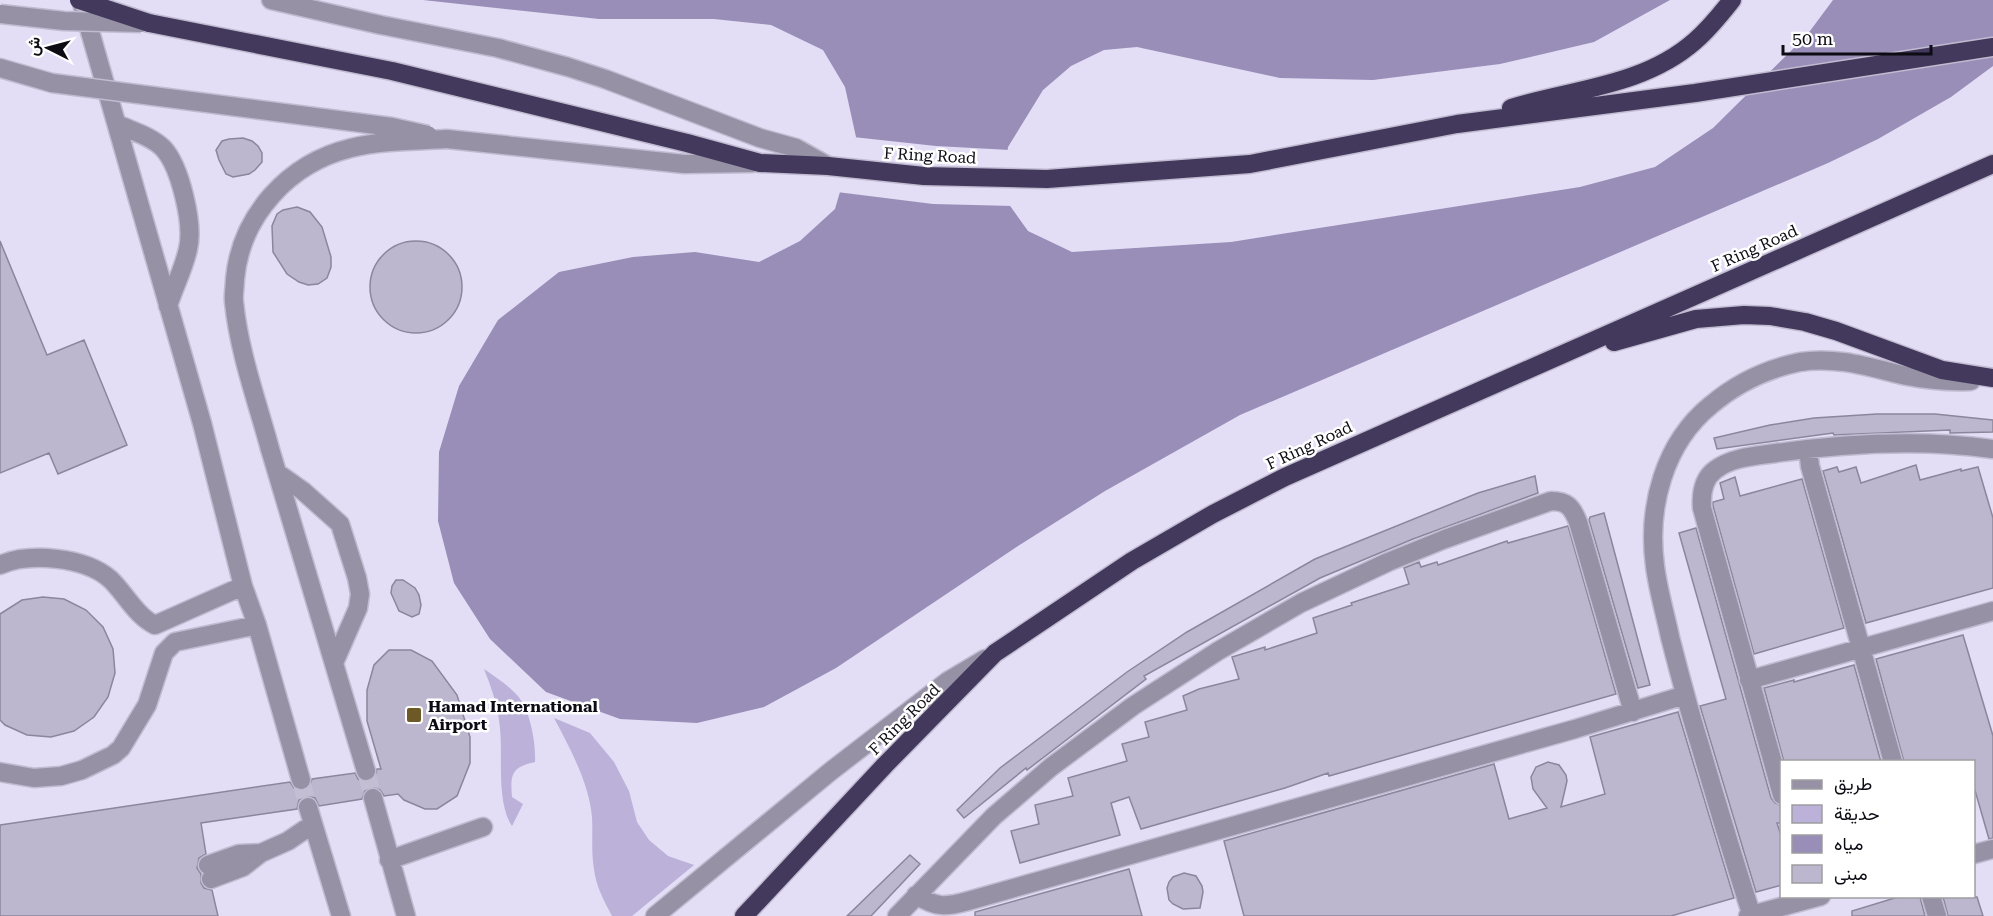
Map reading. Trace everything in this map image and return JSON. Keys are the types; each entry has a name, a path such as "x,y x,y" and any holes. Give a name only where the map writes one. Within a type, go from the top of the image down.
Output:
{"highway":[{"name":"F Ring Road","path":"80,0 149,23 392,71 687,143 760,164 828,166 924,176 1047,179 1250,164 1457,124 1695,93 1993,47"},
{"path":"1457,124 1522,104 1632,78 1666,62 1695,41 1732,0"},
{"name":"F Ring Road","path":"744,916 885,765 995,653 1132,561 1213,514 1285,477 1993,164"},
{"path":"1563,355 1696,319 1744,315 1770,316 1805,322 1836,331 1942,370 1993,378"}],"lane":[{"path":"80,0 202,423 243,586 257,625 301,780"},
{"path":"271,0 381,25 487,45 568,67 760,138 796,148 828,166"},
{"path":"0,14 64,21 149,23"},
{"path":"0,68 52,83"},
{"path":"0,80 52,83 392,127 447,139 684,164 760,164"},
{"path":"117,124 153,140 163,148 170,157 180,184 190,237 188,250 168,306"},
{"path":"366,771 270,449 239,334 233,300 237,263 252,224 273,194 288,179 312,163 333,154 371,145 447,139"},
{"path":"1811,898 1751,916 1685,695 1658,585 1653,534 1656,502 1665,470 1674,450 1704,411 1726,392 1748,379 1773,369 1802,362 1834,361 1858,363 1923,379 1968,381 1993,378"},
{"path":"1780,788 1702,507 1701,496 1709,476 1731,461 1808,448 1933,444 1993,449"},
{"path":"1808,448 1810,466 1892,760"},
{"path":"279,474 303,491 340,524 357,578 360,594 358,608 334,663"},
{"path":"897,916 994,816 1051,767 1132,706 1218,651 1301,603 1388,562 1551,501 1565,502 1572,509 1578,522 1633,712"},
{"path":"0,565 8,561 38,557 72,561 108,578 155,625 243,586"},
{"path":"1749,680 1993,611"},
{"path":"0,772 34,778 61,776 82,770 113,755 121,748 147,705 165,653 175,642 257,625"},
{"path":"655,916 831,771 948,681 995,653"},
{"path":"916,895 936,906 968,901 1633,712 1685,695"},
{"path":"373,798 406,916"},
{"path":"209,872 239,854 261,853 288,841 311,816 341,916"},
{"path":"389,860 483,827"},
{"path":"1975,854 1993,849"},
{"path":"1931,898 1937,916"}],"green space":[{"path":"484,669 510,688 522,701 529,717 533,736 535,762 521,766 512,777 512,797 523,804 512,826 507,816 502,792 498,712"},
{"path":"554,718 590,733 614,762 629,791 637,822 649,840 668,856 694,865 632,916 612,916 601,893 593,863 592,817 587,791 578,766"}],"water":[{"path":"423,0 1670,0 1594,42 1500,64 1373,80 1280,78 1137,47 1104,50 1071,66 1043,90 1008,147 1003,196 1028,231 1072,252 1231,242 1580,187 1655,167 1713,128 1807,35 1833,0 1993,0 1993,66 1951,97 1878,139 1828,163 1240,415 1105,491 1015,548 836,668 764,707 697,723 620,719 546,692 490,639 454,583 438,521 439,452 459,386 498,320 559,272 633,257 695,252 759,262 800,241 835,209 856,137 845,87 823,50 771,25 714,19 599,19"}],"pier":[{"path":"853,137 936,146 1010,150 1006,195 1013,206 933,204 837,192"}],"building":[{"path":"243,138 258,146 262,153 262,162 249,174 233,177 226,174 216,150 222,141"},
{"path":"297,207 310,212 322,227 331,257 331,267 327,278 318,284 308,285 287,274 273,252 272,226 277,214"},
{"path":"0,241 47,355 84,340 127,445 58,474 49,453 0,473"},
{"path":"416,241 434,244 449,254 459,269 462,287 459,305 449,320 434,330 416,333 398,330 383,320 373,305 370,287 373,269 383,254 398,244"},
{"path":"1877,414 1935,414 1993,420 1993,432 1950,433 1950,430 1834,435 1833,433 1717,449 1714,438 1814,418"},
{"path":"1916,465 1920,480 1978,467 1993,518 1993,588 1866,623 1823,471 1837,467 1839,472 1856,467 1861,483"},
{"path":"1535,476 1538,493 1413,539 1320,578 1144,676 1146,679 1027,770 1026,768 964,818 957,810 1000,768 1127,672 1187,632 1315,559 1478,493"},
{"path":"1735,477 1740,496 1802,479 1844,628 1754,654 1713,506 1713,502 1724,499 1720,483"},
{"path":"1604,513 1650,685 1638,688 1589,520 1590,517"},
{"path":"1568,526 1616,694 1329,776 1328,773 1285,788 1141,829 1129,797 1111,803 1120,835 1020,863 1011,831 1039,824 1035,805 1073,796 1068,778 1127,761 1122,744 1149,737 1145,722 1187,710 1183,696 1199,689 1239,679 1232,657 1265,647 1265,650 1317,633 1313,618 1409,584 1404,568 1419,562 1421,567 1437,562 1438,565 1507,541 1508,543"},
{"path":"1696,528 1771,798 1780,805 1780,823 1777,823 1780,833 1780,886 1756,892 1700,706 1726,699 1679,533"},
{"path":"396,580 403,580 415,588 421,605 419,614 412,617 399,611 391,593"},
{"path":"43,597 64,599 86,610 103,627 113,649 115,673 108,697 94,717 74,731 51,737 27,735 5,725 0,720 0,614 22,600"},
{"path":"1963,635 1993,736 1993,838 1989,839 1975,790 1975,760 1903,760 1876,659"},
{"path":"389,650 411,650 432,661 457,695 470,737 470,763 457,796 437,809 425,809 404,800 398,794 384,796 380,790 371,787 365,791 362,799 319,806 315,798 305,796 299,800 297,809 201,823 206,854 199,858 197,868 204,888 212,890 218,916 0,916 0,825 290,782 294,788 303,791 309,787 312,779 355,773 363,782 374,779 377,769 381,769 367,721 367,690 374,665"},
{"path":"1854,665 1880,760 1783,760 1764,688 1794,680 1794,682"},
{"path":"1678,712 1734,898 1671,916 1244,916 1224,841 1494,764 1509,819 1547,808 1533,789 1531,777 1536,767 1548,762 1559,765 1566,775 1567,781 1561,807 1605,794 1590,737"},
{"path":"910,855 920,864 871,916 847,916"},
{"path":"1129,869 1142,916 975,916 975,912"},
{"path":"1184,873 1196,876 1202,886 1200,908 1183,909 1169,900 1167,888 1169,882 1173,877"},
{"path":"1977,897 1983,916 1948,916 1943,898"},
{"path":"1895,898 1920,898 1925,916 1852,916 1852,911"}],"tunnel":[{"path":"366,771 373,798"},
{"path":"301,780 308,807"}],"place":[{"name":"Hamad International Airport","path":"414,715"}]}
